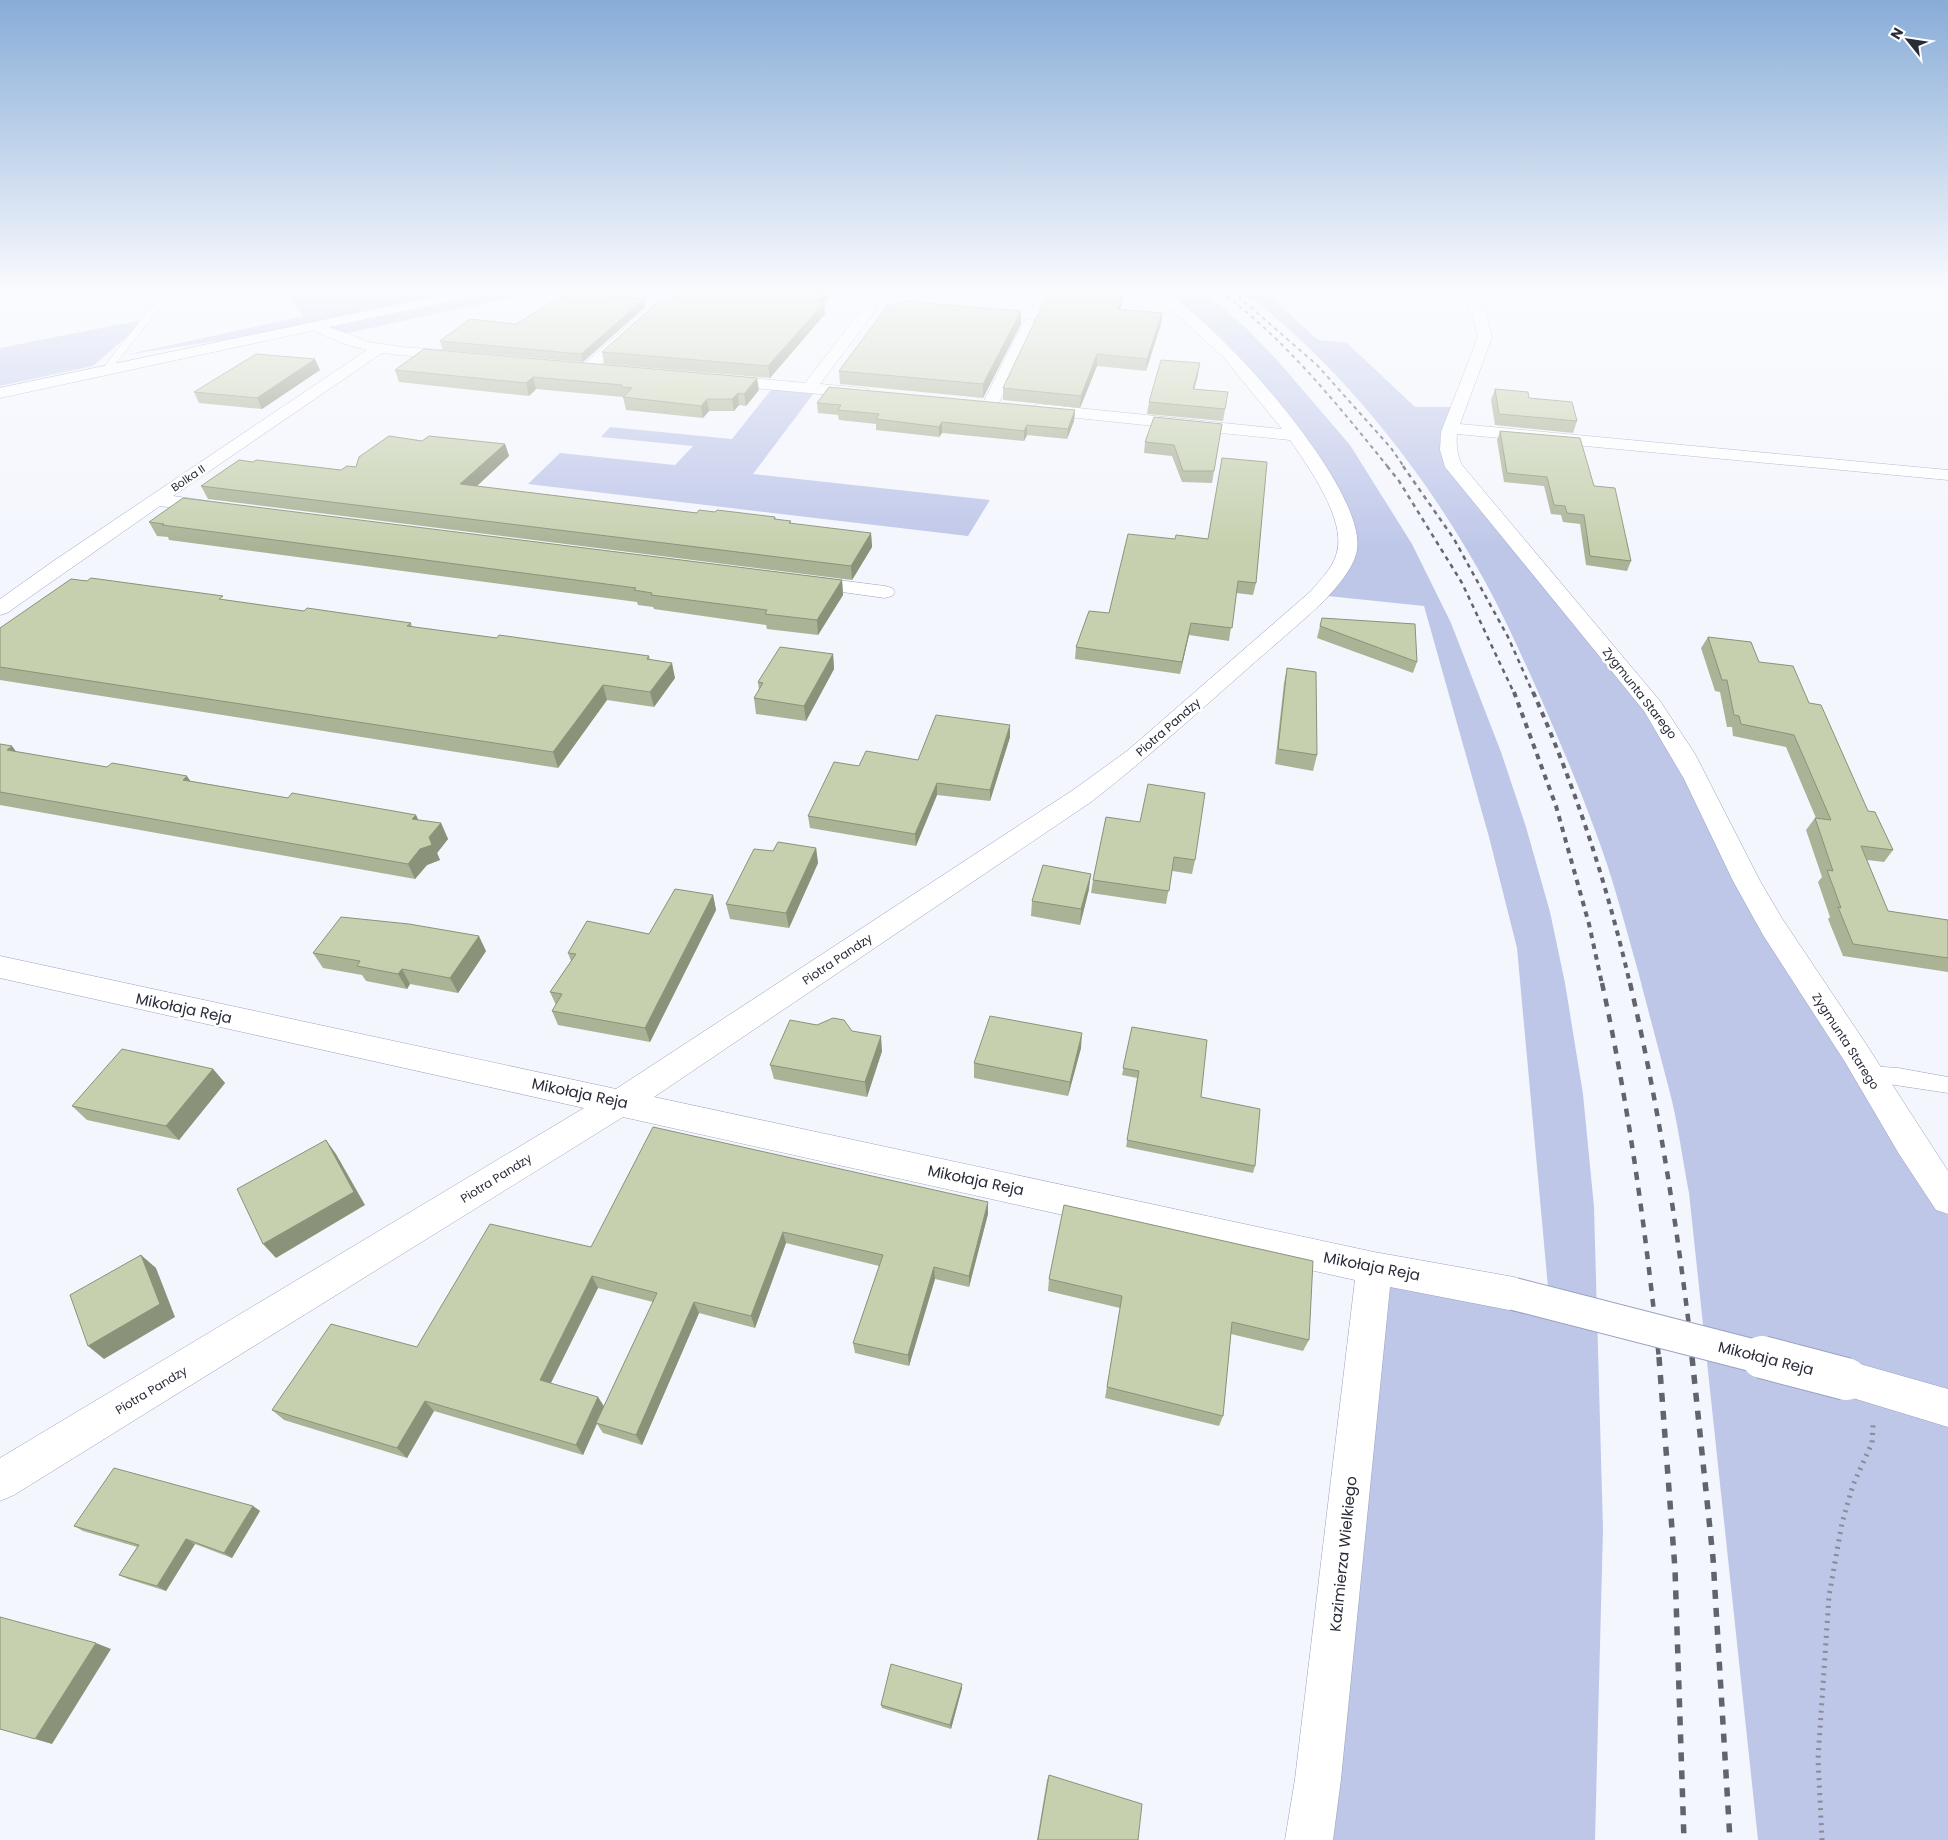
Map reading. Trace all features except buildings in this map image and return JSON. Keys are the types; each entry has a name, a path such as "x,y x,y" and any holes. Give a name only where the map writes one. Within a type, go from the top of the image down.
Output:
{"street":[{"path":"0,393 76,377"},
{"name":"Bolka II","path":"0,609 338,377"},
{"path":"809,388 818,377"},
{"path":"990,405 1004,377"},
{"name":"Piotra Pandzy","path":"0,1481 621,1102 1082,796 1135,756 1318,595 1333,577 1343,561 1348,548 1343,516 1330,488 1294,435 1249,377"},
{"name":"Zygmunta Starego","path":"1469,377 1450,428 1448,450 1454,468 1652,706 1674,736 1691,766 1738,865 1761,907 1792,958 1869,1074 1905,1135 1948,1199"},
{"path":"706,378 875,394"},
{"path":"971,403 1294,435"},
{"path":"1450,428 1948,475"},
{"path":"157,500 236,510"},
{"path":"787,580 885,592"},
{"name":"Mikołaja Reja","path":"0,967 1374,1268 1514,1294 1861,1383 1948,1408"},
{"name":"Kazimierza Wielkiego","path":"1309,1840 1321,1749 1374,1268"}],"lane":[{"path":"1869,1074 1898,1076 1948,1085"}],"path":[{"path":"1822,1840 1818,1759 1829,1596 1842,1523 1853,1485 1872,1443 1861,1383"}],"shaded area":[{"path":"0,377 42,377 0,386"},
{"path":"1249,377 1291,377 1350,445 1412,544 1451,623 1501,752 1526,827 1550,912 1565,983 1583,1094 1594,1207 1603,1529 1595,1840 1309,1840 1374,1268 1550,1309 1517,948 1489,837 1424,606 1318,595 1333,577 1343,516"},
{"path":"1337,377 1383,377 1415,407 1457,407 1448,455 1691,766 1948,1199 1948,1840 1758,1840 1689,1193 1672,1101 1638,971 1608,867 1576,780 1525,662 1495,600 1455,530 1430,492 1403,454"},
{"path":"775,385 817,389 753,474 990,500 968,536 528,484 560,453 675,465 693,446 601,437 610,427 732,439"}],"railway":[{"path":"1312,377 1388,467"},
{"path":"1328,377 1391,448 1404,467"},
{"path":"1387,466 1399,481 1462,583 1514,693"},
{"path":"1403,466 1454,539 1508,637 1533,693"},
{"path":"1514,692 1556,806 1589,924 1602,984"},
{"path":"1533,692 1563,763 1589,836 1611,909 1630,984"},
{"path":"1602,983 1636,1170 1659,1359"},
{"path":"1630,983 1650,1076 1667,1170 1693,1359"},
{"path":"1659,1357 1675,1569 1684,1840"},
{"path":"1692,1357 1713,1558 1730,1840"}]}
